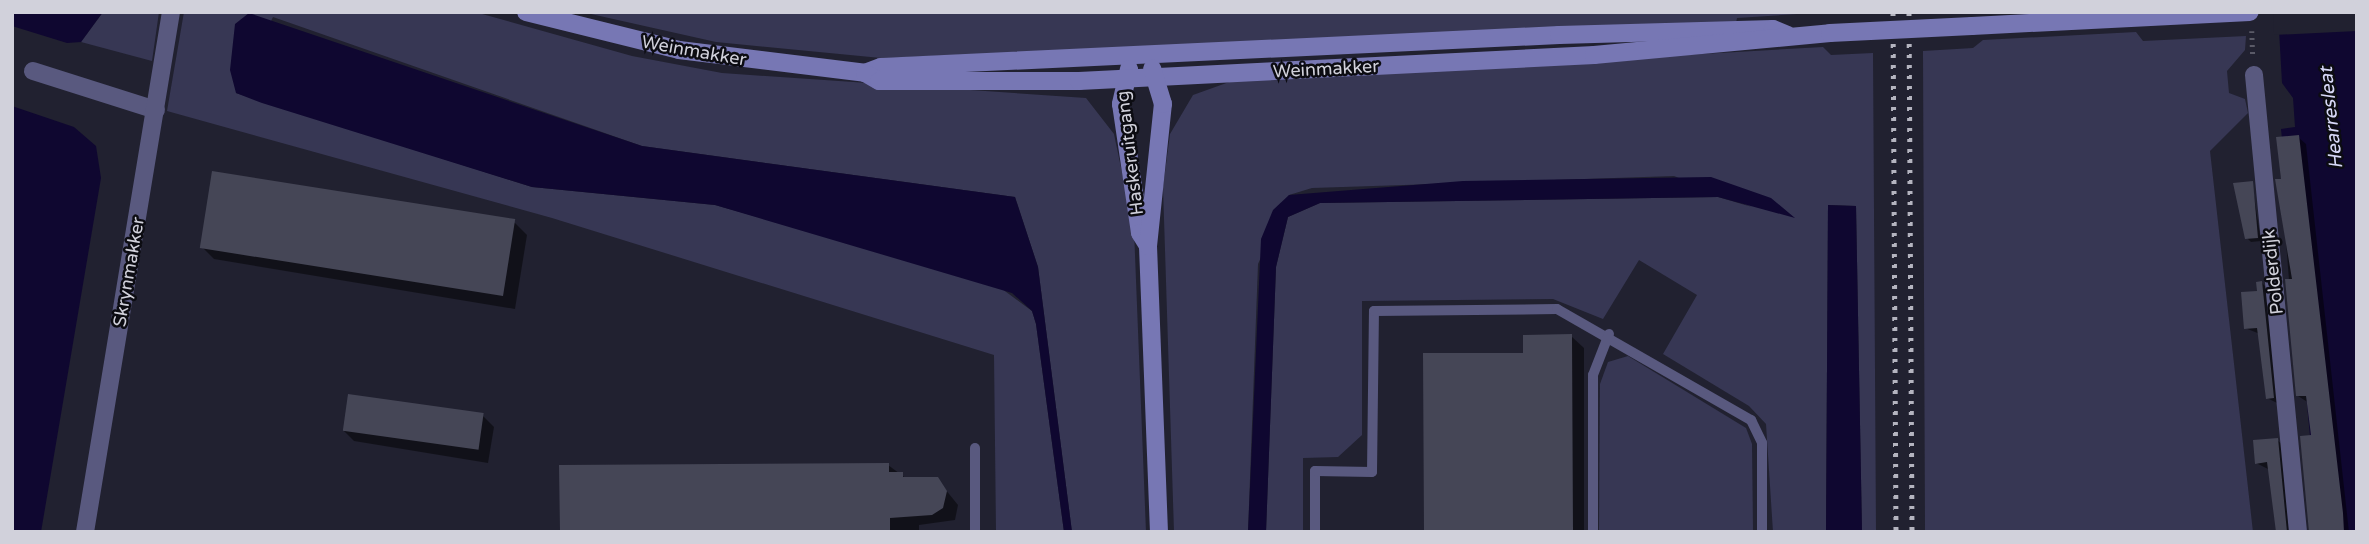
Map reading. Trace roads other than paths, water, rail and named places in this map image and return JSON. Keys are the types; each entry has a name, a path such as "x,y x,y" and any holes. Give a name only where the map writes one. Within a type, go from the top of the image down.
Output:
{"main road":[{"name":"Weinmakker","path":"526,12 679,50 865,73 878,81 954,83 1122,79 1658,51 1772,42 1788,35 2142,17 2251,18"},
{"name":"Weinmakker","path":"865,73 881,67 1637,32 1773,29 1788,35"},
{"path":"1139,54 1160,77"},
{"name":"Haskeruitgang","path":"1139,54 1122,79 1140,233 1148,246 1159,532"},
{"name":"Haskeruitgang","path":"1148,246 1154,235 1160,77"}],"street":[{"name":"Skrynmakker","path":"85,532 171,12"},
{"path":"33,71 156,110"},
{"name":"Polderdijk","path":"2254,75 2298,532"}],"lane":[{"path":"1315,532 1315,471 1372,472 1374,311 1557,309 1609,334 1756,427 1762,532"},
{"path":"1593,532 1593,375 1609,334"},
{"path":"975,448 975,532"}],"water":[{"path":"12,12 103,12 81,42 67,43 12,26"},
{"name":"Hearresleat","path":"2278,12 2357,12 2357,532 2319,532 2281,129 2295,127 2293,98 2282,83"},
{"path":"249,13 642,146 1015,197 1038,267 1072,532 1064,532 1036,324 1032,311 1012,293 715,205 532,187 262,103 236,93 230,70 235,24"},
{"path":"12,106 74,127 96,146 101,178 41,532 12,532"},
{"path":"1711,177 1771,198 1795,218 1718,197 1320,203 1288,217 1276,267 1266,532 1248,532 1261,239 1273,210 1289,195 1463,181"},
{"path":"1828,205 1856,206 1862,532 1826,532"}],"railway":[{"path":"1893,12 1896,532"},
{"path":"1909,12 1912,532"}]}
